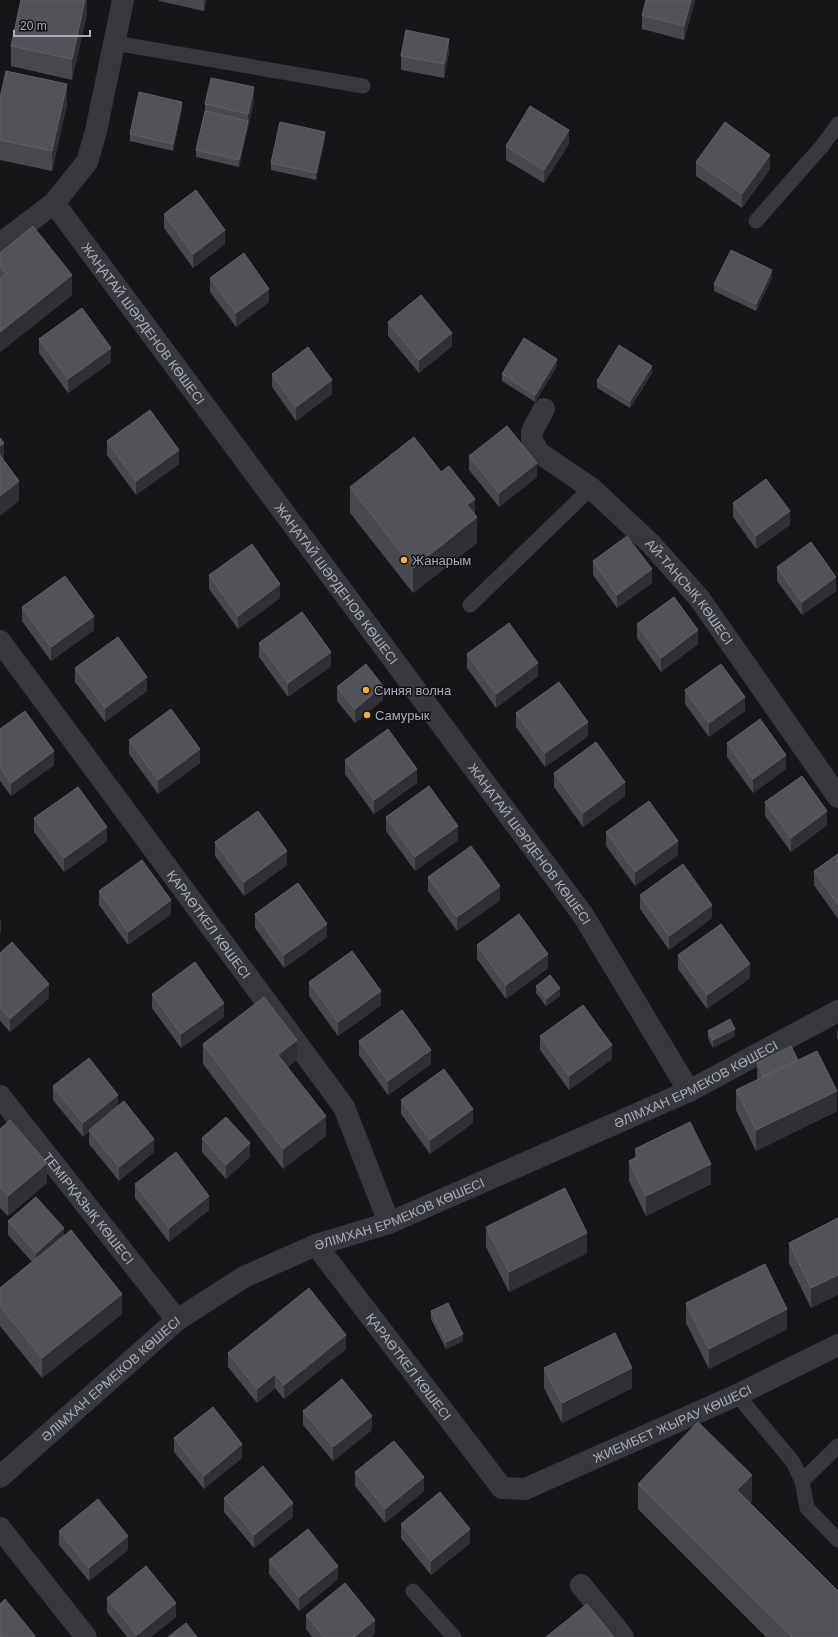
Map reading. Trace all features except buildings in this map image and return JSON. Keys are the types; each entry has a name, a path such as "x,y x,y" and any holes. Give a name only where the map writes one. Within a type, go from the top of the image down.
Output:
{"street":[{"path":"0,244 54,203 86,162 96,131 123,0"},
{"name":"ЖАҢАТАЙ ШӘРДЕНОВ КӨШЕСІ","path":"54,203 583,915 689,1091"},
{"name":"АЙ-ТАҢСЫҚ КӨШЕСІ","path":"544,409 532,431 532,440 538,452 591,488 651,544 699,598 838,797"},
{"name":"ҚАРАӨТКЕЛ КӨШЕСІ","path":"0,641 344,1107 389,1223"},
{"name":"ӘЛІМХАН ЕРМЕКОВ КӨШЕСІ","path":"0,1477 177,1320 244,1277 316,1245 389,1223 689,1091 838,1011"},
{"name":"ТЕМІРҚАЗЫҚ КӨШЕСІ","path":"0,1096 177,1320"},
{"name":"ҚАРАӨТКЕЛ КӨШЕСІ","path":"316,1245 502,1488"},
{"name":"ЖИЕМБЕТ ЖЫРАУ КӨШЕСІ","path":"502,1488 525,1489 737,1395 838,1345"},
{"path":"0,1528 86,1637"},
{"path":"581,1585 623,1637"}],"lane":[{"path":"115,43 363,86"},
{"path":"756,221 822,145 838,124"},
{"path":"470,605 591,488"},
{"path":"737,1395 792,1462 802,1481 807,1508 838,1540"},
{"path":"802,1481 838,1446"},
{"path":"413,1591 454,1637"}],"place":[{"name":"Жанарым","path":"404,560"},
{"name":"Синяя волна","path":"366,690"},
{"name":"Самурык","path":"367,715"}]}
